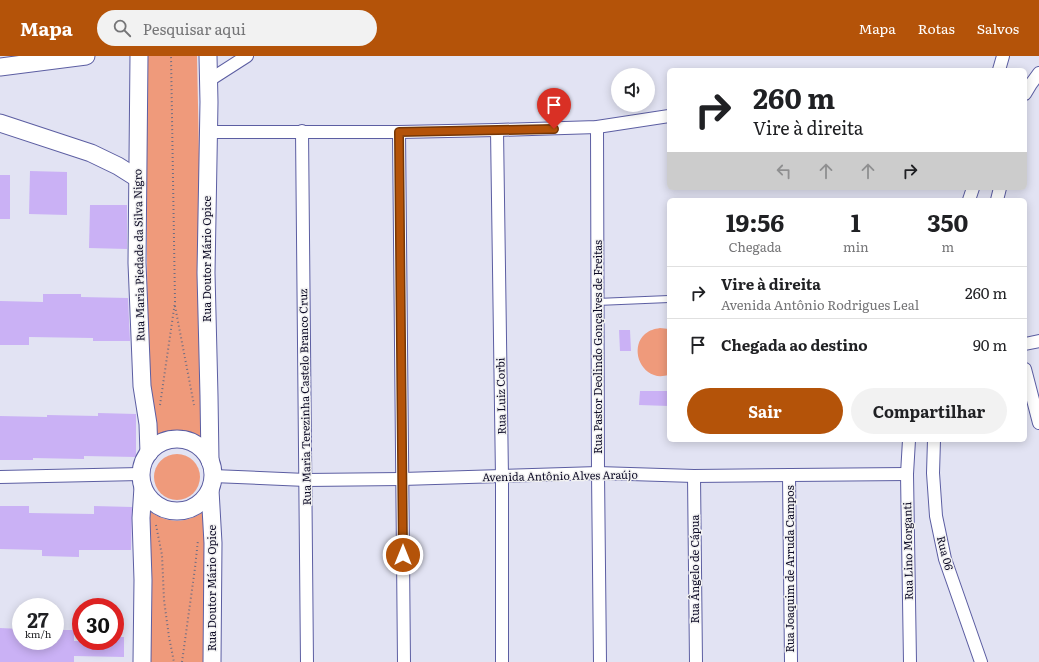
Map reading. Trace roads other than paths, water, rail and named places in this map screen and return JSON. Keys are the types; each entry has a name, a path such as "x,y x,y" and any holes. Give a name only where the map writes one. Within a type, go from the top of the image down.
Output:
{"street":[{"path":"0,67 86,56"},
{"name":"Rua Maria Piedade da Silva Nigro","path":"139,56 137,263 142,386 148,424 149,454"},
{"name":"Rua Doutor Mário Opice","path":"208,56 206,272 210,396 212,662"},
{"path":"208,81 247,56"},
{"path":"1000,68 1003,56"},
{"path":"1027,91 1039,73"},
{"path":"208,132 399,132 597,127 667,116"},
{"path":"0,123 91,153 118,166 137,178"},
{"name":"Rua Pastor Deolindo Gonçalves de Freitas","path":"597,127 600,662"},
{"name":"Rua Luiz Corbi","path":"497,130 502,477 502,662"},
{"name":"Rua Maria Terezinha Castelo Branco Cruz","path":"302,131 307,662"},
{"path":"399,132 404,662"},
{"path":"1027,344 1039,341"},
{"path":"1027,377 1039,423"},
{"path":"142,480 151,501 163,508 177,511 191,509 202,501 211,476 203,451 191,442 176,439 162,442 143,462 142,480 148,521 143,580 142,662"},
{"name":"Rua Lino Morganti","path":"909,442 907,474 910,662"},
{"name":"Rua 06","path":"934,442 933,473 936,516 945,559 981,662"},
{"name":"Avenida Antônio Alves Araújo","path":"211,476 306,480 502,477 598,473 694,476 907,474"},
{"name":"Rua Joaquim de Arruda Campos","path":"789,475 791,662"},
{"name":"Rua Ângelo de Cápua","path":"694,476 696,662"},
{"path":"0,477 142,480"}],"lane":[{"path":"597,302 667,299"}]}
